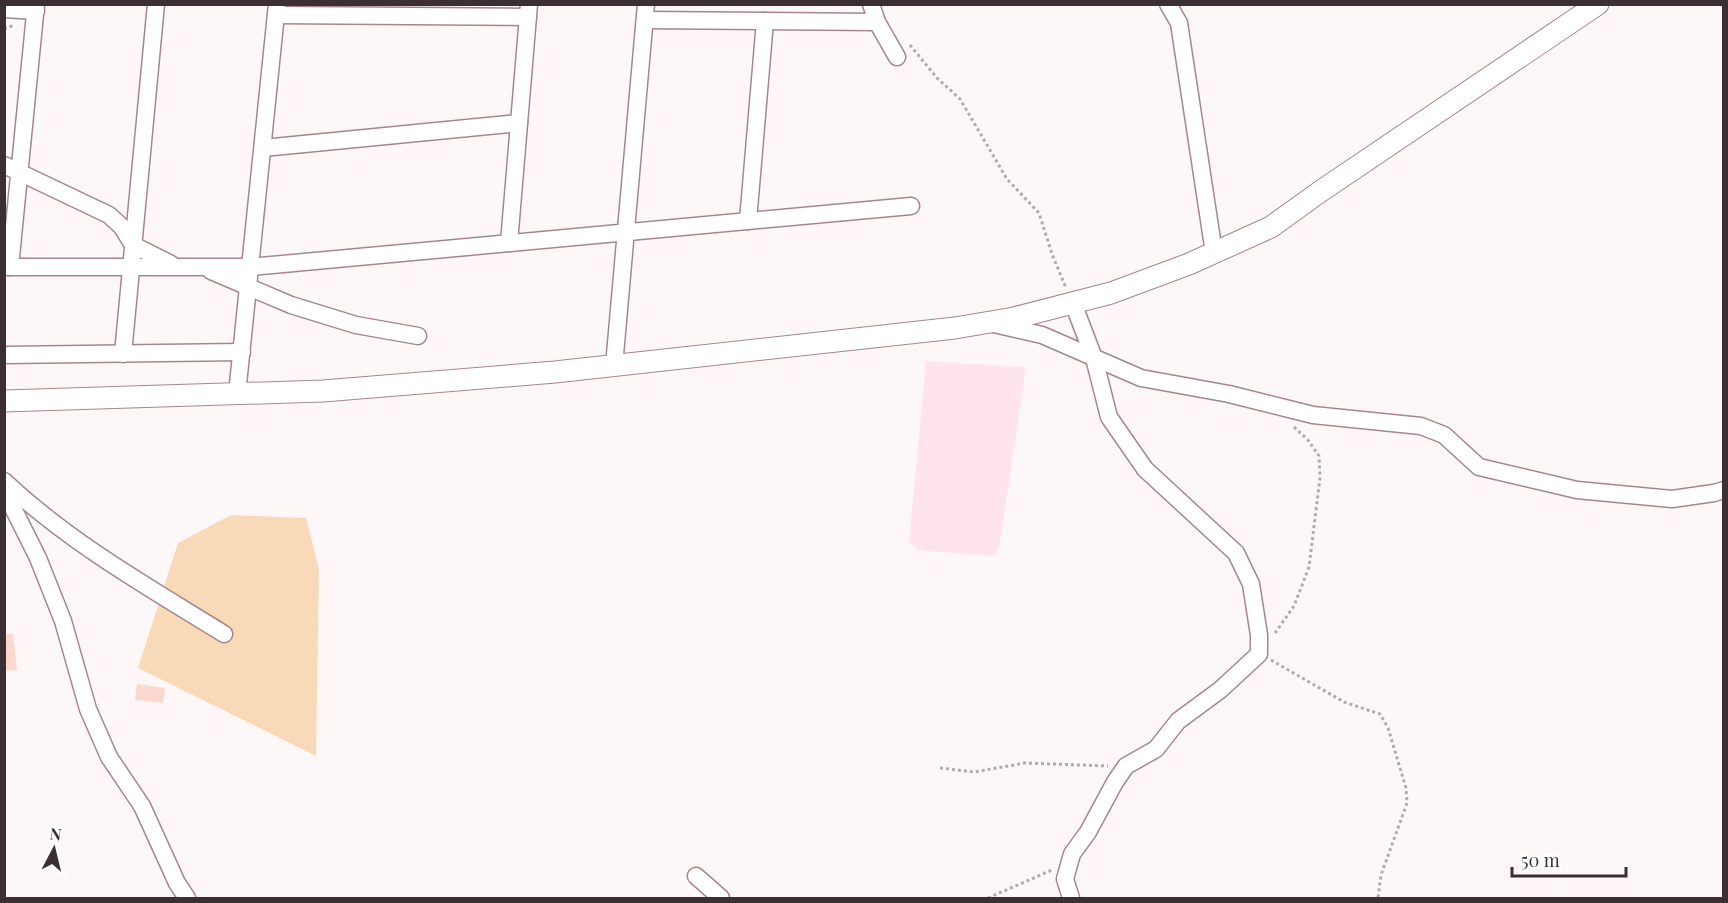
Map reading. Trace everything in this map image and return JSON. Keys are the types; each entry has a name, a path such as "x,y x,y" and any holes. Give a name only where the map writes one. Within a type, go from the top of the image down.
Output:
{"street":[{"path":"123,354 156,4"},
{"path":"871,4 877,22 897,57"},
{"path":"1168,4 1179,23 1214,253"},
{"path":"4,400 323,391 614,366 990,323 1073,303 1111,293 1189,264 1271,227 1598,4"},
{"path":"4,9 36,8 12,168 7,267 250,267 911,206"},
{"path":"237,394 277,10 528,11 509,243"},
{"path":"614,366 645,12 765,21 877,22"},
{"path":"748,221 765,21"},
{"path":"263,148 519,123"},
{"path":"12,168 109,215 122,227 134,245 168,264 212,271 291,306 345,322 418,336"},
{"path":"1071,898 1065,879 1072,854 1088,832 1114,782 1126,766 1156,749 1178,721 1220,690 1259,654 1260,635 1251,584 1236,553 1145,469 1108,417 1094,358 1073,303"},
{"path":"990,323 1042,334 1141,378 1229,394 1313,415 1421,426 1444,435 1479,467 1576,490 1672,499 1714,494 1724,490"},
{"path":"4,356 242,352"},
{"path":"4,481 33,508 107,563 224,634"},
{"path":"4,490 38,558 63,621 88,709 109,757 142,806 177,883 187,898"},
{"path":"696,876 721,898"}],"path":[{"path":"908,43 937,78 960,99 1007,179 1039,213 1052,254 1073,303"},
{"path":"1293,426 1308,440 1319,456 1320,478 1309,567 1294,606 1259,654 1344,702 1380,714 1388,728 1406,788 1407,803 1381,875 1378,898"},
{"path":"940,768 974,772 1025,763 1126,766"},
{"path":"987,898 1056,868 1072,854"}],"shaded area":[{"path":"926,361 1026,367 999,549 993,556 917,550 909,542"},
{"path":"231,515 306,518 319,569 316,756 138,668 178,543"}],"building":[{"path":"4,634 13,634 17,670 4,671"},
{"path":"137,684 165,688 163,703 135,700"}]}
